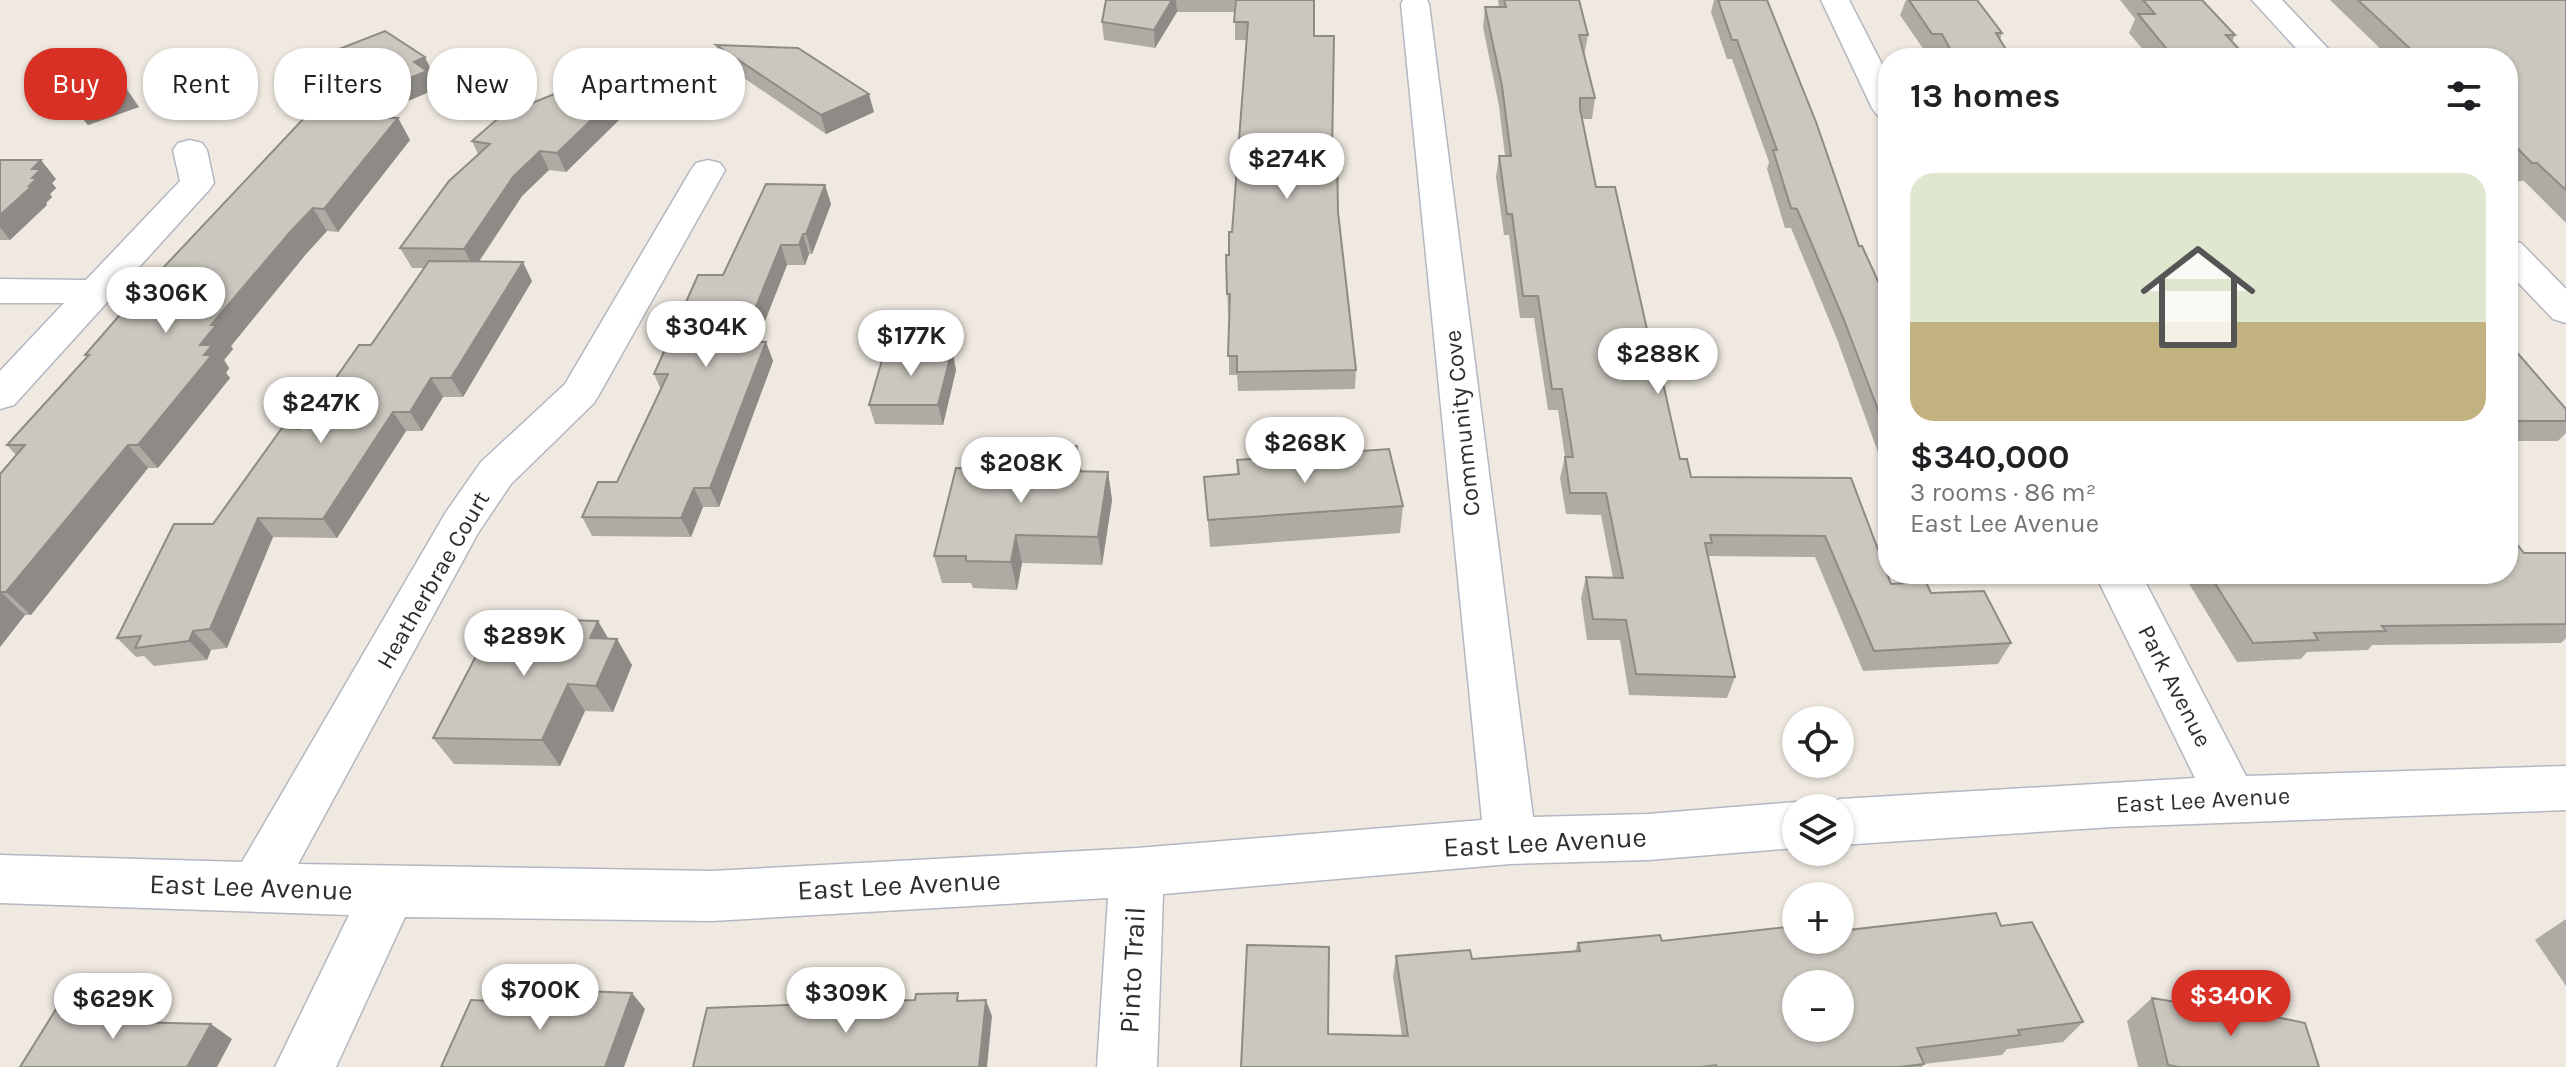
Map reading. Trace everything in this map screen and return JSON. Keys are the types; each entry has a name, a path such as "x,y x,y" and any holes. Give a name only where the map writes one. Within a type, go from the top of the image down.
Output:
{"street":[{"path":"1835,0 1878,88"},
{"path":"2266,0 2312,48"},
{"name":"Community Cove","path":"1415,4 1510,841"},
{"path":"0,395 197,183 190,150"},
{"name":"Heatherbrae Court","path":"258,886 461,523 496,473 580,393 708,170"},
{"path":"2518,261 2566,311"},
{"path":"0,291 96,292"},
{"name":"Park Avenue","path":"2123,584 2231,798"},
{"name":"East Lee Avenue","path":"1854,821 2231,798 2566,788"},
{"name":"East Lee Avenue","path":"0,879 389,892 712,896 1137,872 1510,841 1648,837 1782,826"},
{"name":"Pinto Trail","path":"1127,1067 1137,872"},
{"path":"305,1067 389,892"}],"building":[{"path":"1106,0 1172,0 1154,30 1102,22"},
{"path":"1236,0 1314,0 1314,36 1334,36 1332,155 1337,155 1338,212 1356,370 1237,372 1237,356 1228,356 1230,294 1227,294 1226,255 1229,255 1229,232 1232,232 1248,22 1234,22"},
{"path":"1504,0 1579,0 1588,35 1579,35 1595,98 1580,98 1580,109 1596,187 1615,187 1653,356 1657,356 1680,459 1687,459 1691,477 1851,478 1878,550 1878,584 1927,584 1931,593 1984,591 2011,643 1874,651 1825,536 1710,535 1712,543 1705,543 1735,677 1636,674 1626,620 1593,619 1586,577 1623,578 1606,493 1570,493 1565,457 1573,457 1562,389 1552,389 1538,296 1523,296 1512,214 1507,214 1499,156 1511,156 1502,86 1485,7 1506,7"},
{"path":"1718,0 1767,0 1816,122 1859,246 1862,246 1878,281 1878,410 1797,209 1791,208 1773,150 1777,150 1737,40 1732,40"},
{"path":"1909,0 1977,0 2002,33 1996,33 2005,48 1950,48 1942,34 1932,34"},
{"path":"2143,0 2202,0 2235,35 2226,35 2238,48 2166,48 2138,14 2155,14"},
{"path":"2358,0 2566,0 2566,190 2518,149 2518,48 2409,48"},
{"path":"385,31 425,57 414,62 427,71 411,78 411,48 342,48"},
{"path":"716,45 798,48 869,94 821,115 745,64 745,48 720,48"},
{"path":"553,95 553,120 591,120 557,153 540,151 513,177 464,249 400,248 449,181 490,144 472,141 496,120 537,120 537,101"},
{"path":"302,120 396,120 324,209 313,208 211,325 216,325 200,345 212,345 204,355 212,355 138,445 128,445 6,592 0,594 0,474 25,445 7,445 89,355 85,355"},
{"path":"0,160 41,160 32,169 41,169 32,178 37,178 29,186 32,186 0,215"},
{"path":"766,184 825,185 799,245 781,245 742,341 766,342 710,488 694,488 681,518 582,517 598,482 617,482 668,374 654,374 698,275 723,275"},
{"path":"429,261 523,262 451,378 431,378 410,412 393,412 323,519 258,518 210,629 193,631 189,641 135,648 141,636 117,638 174,524 213,524 282,428 300,429 359,345 371,345"},
{"path":"885,350 952,350 938,405 869,405"},
{"path":"2518,354 2566,409 2566,421 2518,421"},
{"path":"1030,445 1077,446 1073,471 1108,472 1098,537 1016,535 1011,562 966,561 966,556 934,556 956,468 1024,470"},
{"path":"1389,449 1403,506 1208,520 1204,477 1239,474 1237,460"},
{"path":"2518,546 2524,553 2566,553 2566,624 2382,626 2386,631 2314,633 2318,640 2253,643 2215,584 2518,584"},
{"path":"496,618 598,621 590,638 617,639 596,686 568,684 542,740 433,738"},
{"path":"1996,913 2001,926 2032,922 2083,1022 2018,1030 2020,1035 1917,1048 1924,1064 1899,1067 1241,1067 1247,945 1329,947 1328,1034 1408,1036 1396,956 1470,950 1472,959 1580,951 1578,943 1660,935 1662,941 1782,928 1782,954 1854,954 1854,929"},
{"path":"559,990 632,993 605,1067 441,1067 471,1000 554,1004"},
{"path":"958,993 957,1001 986,1000 979,1067 693,1067 707,1008 915,1000 916,994"},
{"path":"2152,998 2199,1006 2198,1001 2305,1023 2319,1067 2168,1065"},
{"path":"58,1006 137,1008 129,1022 211,1024 187,1067 20,1067"}]}
